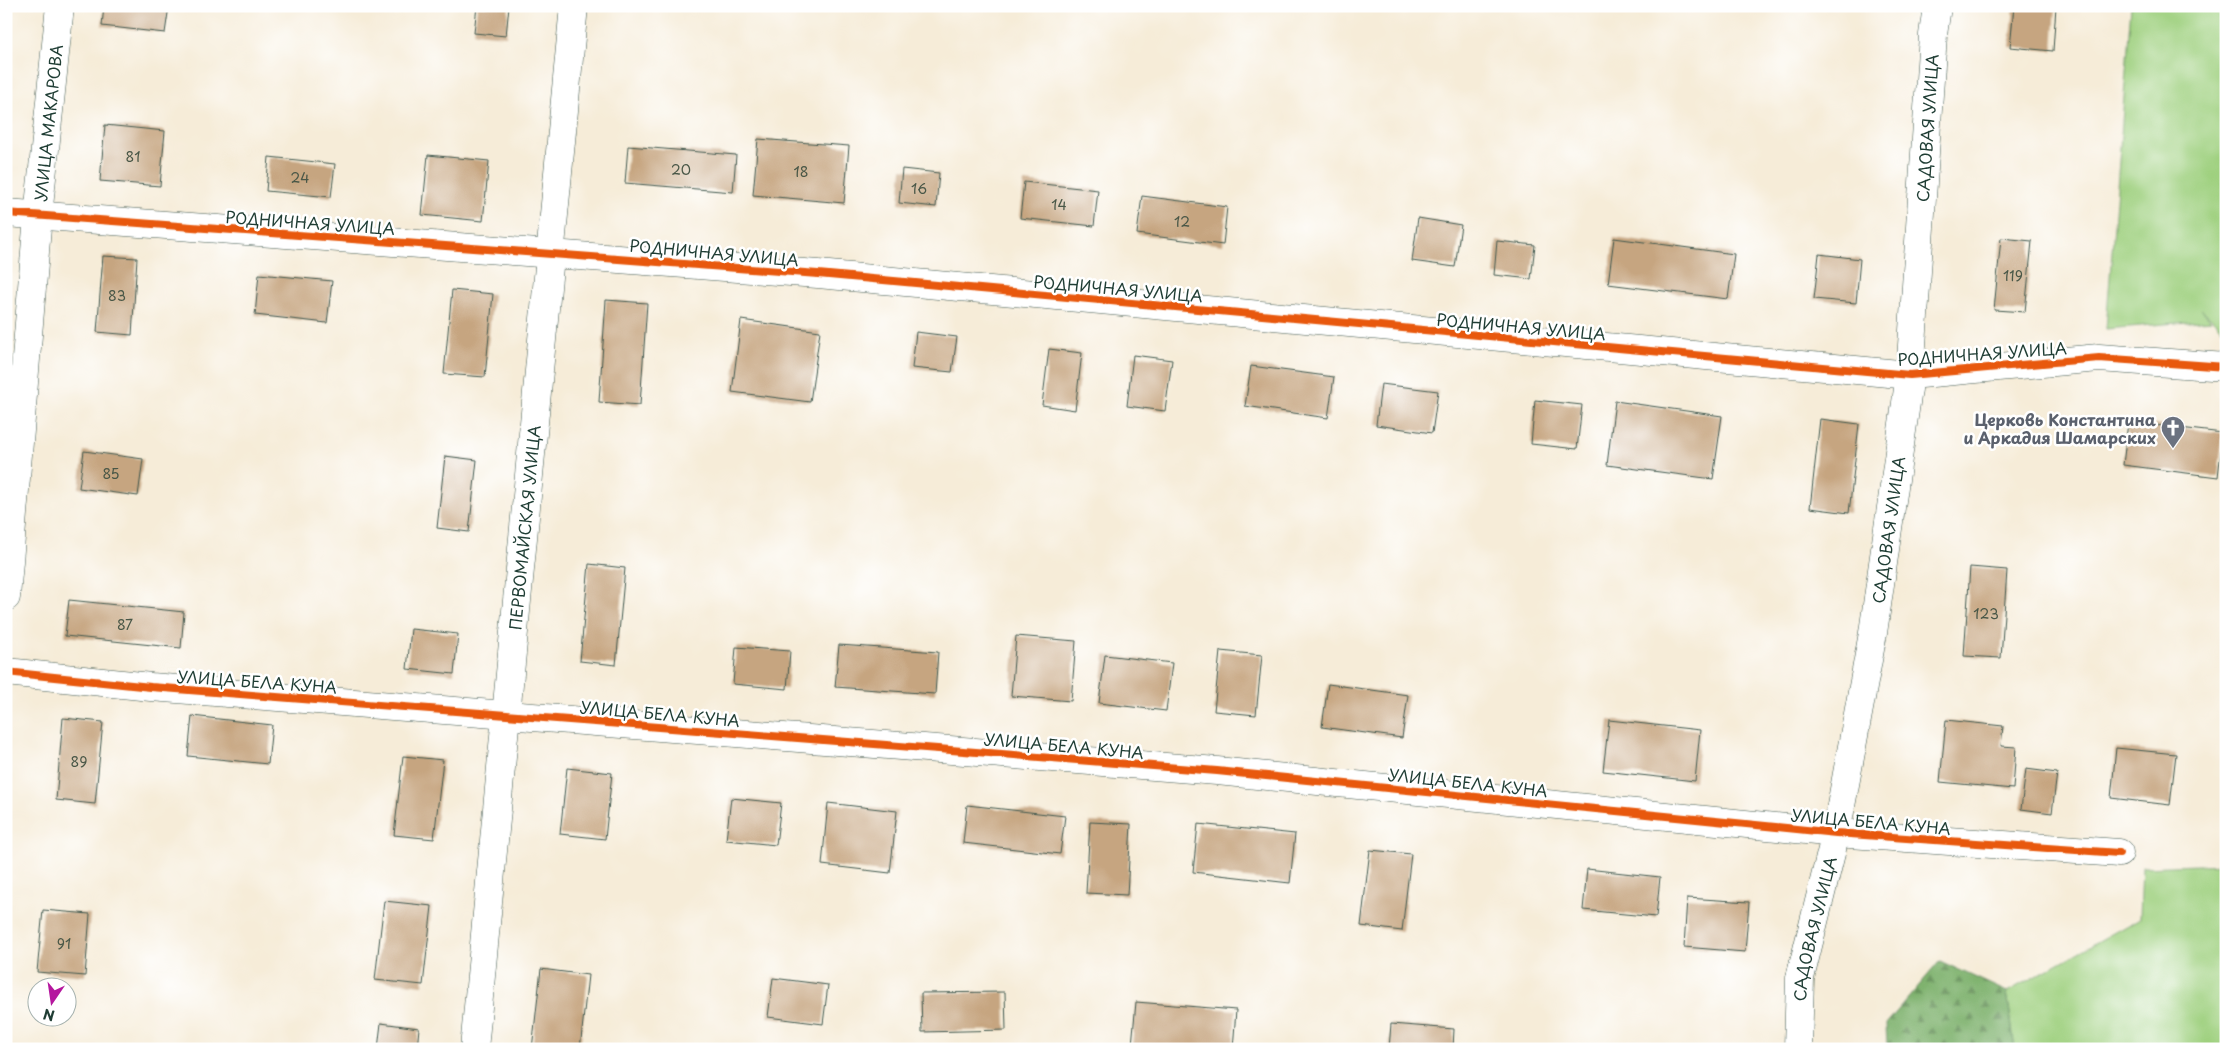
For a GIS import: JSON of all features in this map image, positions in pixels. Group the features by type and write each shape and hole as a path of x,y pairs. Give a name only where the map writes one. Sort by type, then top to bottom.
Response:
{"street":[{"name":"УЛИЦА МАКАРОВА","path":"6,597 38,216 60,6"},
{"name":"ПЕРВОМАЙСКАЯ УЛИЦА","path":"474,1049 574,6"},
{"name":"САДОВАЯ УЛИЦА","path":"1798,1049 1800,978 1836,833 1874,634 1910,375 1933,35 1937,6"},
{"name":"РОДНИЧНАЯ УЛИЦА","path":"6,213 828,275 1910,375 2099,358 2226,367"},
{"name":"УЛИЦА БЕЛА КУНА","path":"6,672 151,687 1217,771 1836,833 2119,854"}],"green space":[{"path":"2131,6 2226,6 2226,332 2201,309 2211,320 2106,329"},
{"path":"2226,864 2226,1049 2015,1049 2007,992 2140,918 2142,867"},
{"path":"1940,961 2007,992 2015,1049 1887,1049 1886,1024"}],"building":[{"path":"104,6 169,6 165,33 102,26"},
{"path":"477,6 509,6 506,36 474,33"},
{"path":"2014,6 2056,6 2053,51 2010,47"},
{"path":"105,125 165,131 160,186 100,181"},
{"path":"758,139 849,146 844,203 753,195"},
{"path":"628,146 736,155 733,192 625,183"},
{"path":"428,155 489,161 483,221 422,215"},
{"path":"269,157 335,164 331,197 266,191"},
{"path":"902,169 939,173 936,207 899,203"},
{"path":"1024,182 1098,190 1094,226 1020,218"},
{"path":"1142,196 1227,207 1223,245 1137,234"},
{"path":"1418,218 1461,225 1455,267 1412,261"},
{"path":"1614,238 1734,254 1728,299 1608,284"},
{"path":"2001,238 2032,241 2025,312 1994,310"},
{"path":"1497,241 1535,245 1531,279 1494,275"},
{"path":"1819,254 1860,259 1856,303 1814,299"},
{"path":"103,256 137,258 132,335 97,332"},
{"path":"259,274 332,281 327,323 255,315"},
{"path":"452,290 493,294 485,377 444,374"},
{"path":"606,300 647,303 640,405 599,402"},
{"path":"741,320 820,331 810,402 732,392"},
{"path":"916,332 957,337 952,372 912,368"},
{"path":"1049,349 1082,353 1075,410 1042,405"},
{"path":"1133,355 1172,360 1165,411 1127,406"},
{"path":"1251,366 1334,377 1328,418 1245,406"},
{"path":"1381,384 1438,391 1432,433 1376,425"},
{"path":"1535,400 1582,405 1577,449 1531,444"},
{"path":"1615,401 1722,416 1713,479 1607,465"},
{"path":"1820,419 1859,424 1849,513 1810,508"},
{"name":"Церковь Константина и Аркадия Шамарских","path":"2128,422 2223,433 2218,477 2123,465"},
{"path":"84,451 143,459 138,496 79,488"},
{"path":"445,456 477,460 469,532 437,528"},
{"path":"589,564 625,568 616,665 580,661"},
{"path":"1970,567 2007,570 2001,658 1964,656"},
{"path":"69,600 184,612 181,648 65,636"},
{"path":"411,629 458,634 454,674 407,669"},
{"path":"1016,636 1076,641 1071,701 1011,696"},
{"path":"839,645 938,652 935,694 835,687"},
{"path":"736,647 790,651 787,689 733,684"},
{"path":"1220,651 1262,655 1256,715 1214,711"},
{"path":"1105,655 1172,663 1166,711 1099,703"},
{"path":"1328,684 1408,695 1402,738 1322,727"},
{"path":"192,716 272,725 268,764 188,756"},
{"path":"63,718 103,722 95,804 56,800"},
{"path":"1609,720 1700,730 1695,781 1603,771"},
{"path":"1946,720 2003,726 2001,746 2016,747 2013,789 1940,782"},
{"path":"2116,748 2176,754 2170,805 2111,798"},
{"path":"403,756 443,760 434,839 394,835"},
{"path":"567,768 612,773 605,839 560,834"},
{"path":"2026,769 2057,773 2052,813 2021,809"},
{"path":"731,798 781,803 776,845 726,840"},
{"path":"828,803 897,811 890,873 822,865"},
{"path":"967,805 1065,816 1060,854 963,843"},
{"path":"1090,822 1131,824 1127,895 1086,893"},
{"path":"1198,824 1295,834 1290,883 1193,872"},
{"path":"1370,850 1411,854 1402,931 1361,926"},
{"path":"1587,869 1660,877 1656,917 1583,910"},
{"path":"1687,898 1749,902 1745,952 1684,947"},
{"path":"384,901 432,906 423,985 375,980"},
{"path":"43,910 90,914 85,976 37,972"},
{"path":"541,969 588,975 580,1049 532,1049"},
{"path":"773,978 828,985 823,1024 768,1017"},
{"path":"1005,992 1006,1030 922,1032 921,993"},
{"path":"1136,1002 1236,1010 1233,1049 1178,1049 1132,1045"},
{"path":"381,1023 419,1028 417,1049 378,1049"},
{"path":"1391,1024 1454,1029 1453,1049 1389,1049"}],"cycle path":[{"path":"6,213 818,274 1910,375 2099,358 2226,367"},
{"path":"6,672 151,687 1217,771 1836,833 2119,853"}],"place":[{"name":"Церковь Константина и Аркадия Шамарских","path":"2173,449"}]}
